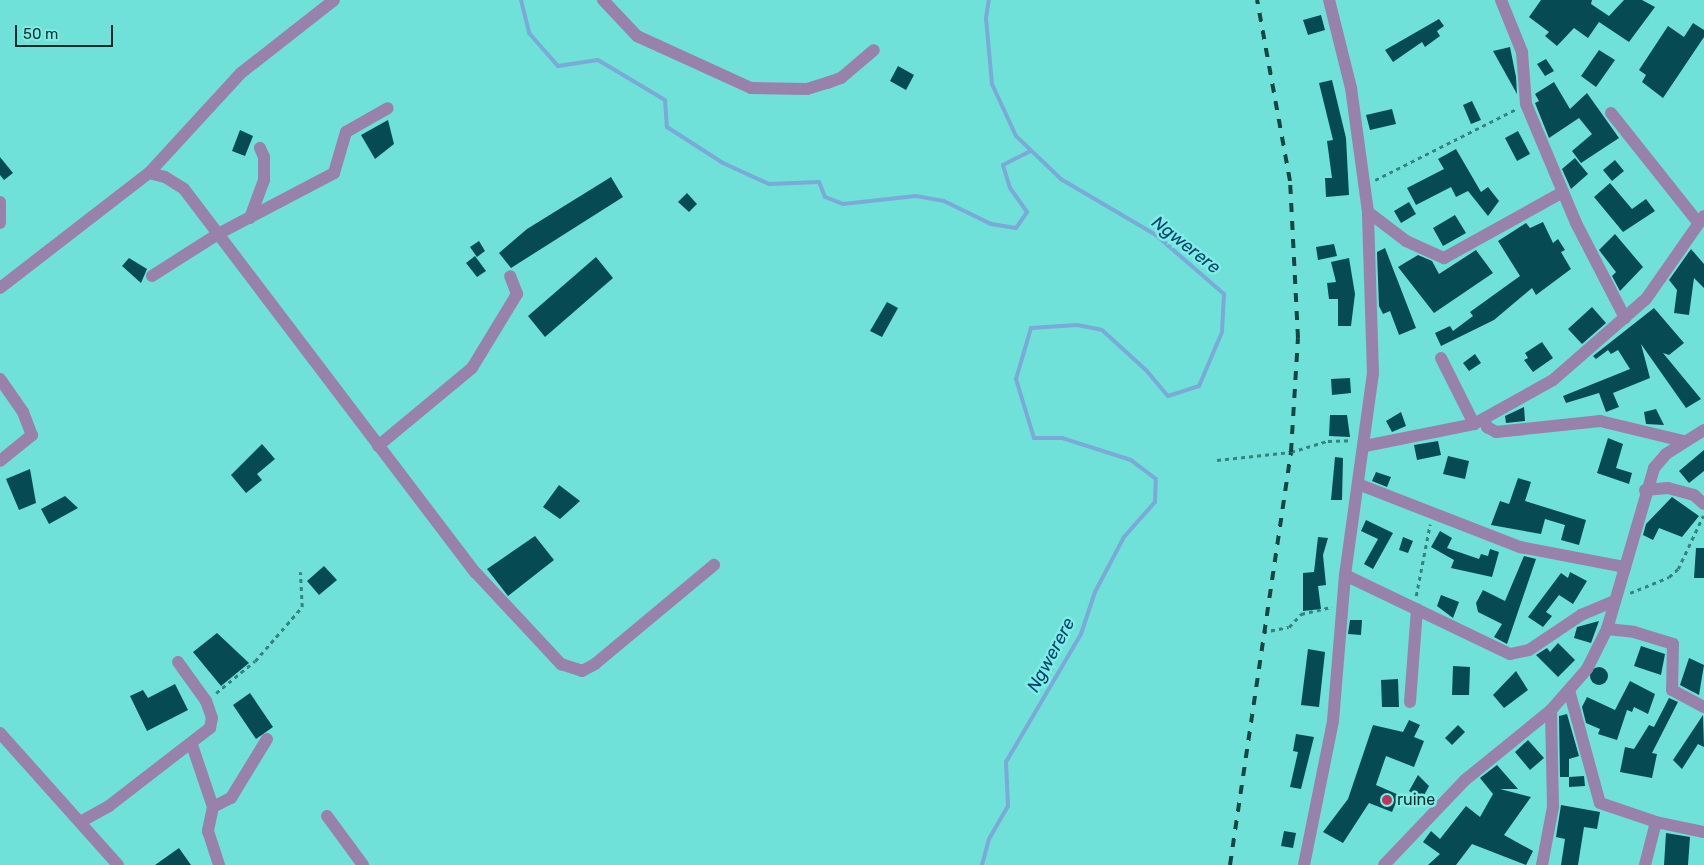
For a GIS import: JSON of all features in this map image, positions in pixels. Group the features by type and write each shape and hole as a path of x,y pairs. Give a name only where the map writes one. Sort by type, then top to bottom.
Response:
{"street":[{"path":"0,288 149,173 240,73 334,0"},
{"path":"603,0 637,36 751,88 807,89 841,78 874,50"},
{"path":"1304,865 1333,721 1345,575 1366,443 1373,374 1368,212 1351,88 1329,0"},
{"path":"1502,0 1522,52 1526,104 1563,192 1625,318"},
{"path":"152,276 218,234 334,173 346,132 388,108"},
{"path":"1366,443 1479,422 1553,380 1646,298 1700,218 1611,113"},
{"path":"250,218 264,180 264,157 260,148"},
{"path":"149,173 165,176 184,190 476,573 561,664 582,671 595,664 714,565"},
{"path":"1368,212 1406,242 1444,258 1563,192"},
{"path":"0,202 0,223"},
{"path":"378,446 472,368 517,294 510,276"},
{"path":"1440,358 1479,422 1496,432 1600,421 1683,441"},
{"path":"0,379 24,412 32,435 0,461"},
{"path":"1384,865 1465,780 1551,710 1569,690 1598,651 1607,629 1645,490 1654,468 1683,441 1704,430"},
{"path":"1358,484 1432,515 1520,547 1625,567"},
{"path":"1645,490 1668,488 1694,494 1704,504"},
{"path":"1345,575 1518,655 1581,615 1614,601"},
{"path":"1410,702 1417,609"},
{"path":"1607,629 1634,632 1673,644 1672,690 1704,707"},
{"path":"82,821 192,745 212,724 206,701 178,662"},
{"path":"1569,690 1591,756 1595,798 1606,807 1656,822 1704,832"},
{"path":"1542,865 1553,808 1551,710"},
{"path":"0,733 82,821 118,865"},
{"path":"213,807 231,798 267,739"},
{"path":"192,745 213,807 208,831 219,865"},
{"path":"327,816 363,865"},
{"path":"1645,865 1656,822"}],"path":[{"path":"1364,186 1526,104"},
{"path":"1217,460 1291,452 1328,440 1366,443"},
{"path":"1417,609 1419,566 1432,515"},
{"path":"1614,601 1669,577 1684,560 1686,546 1704,515"},
{"path":"206,701 255,661 302,607 305,596 300,572"},
{"path":"1263,632 1288,627 1301,614 1343,605"}],"building":[{"path":"1541,0 1592,0 1591,4 1609,16 1624,0 1642,0 1655,7 1629,42 1599,22 1588,38 1574,28 1557,46 1545,36 1549,32 1529,17"},
{"path":"1321,15 1325,30 1308,35 1303,20"},
{"path":"1439,19 1444,26 1437,31 1440,36 1425,47 1422,42 1393,62 1385,50"},
{"path":"1693,23 1704,30 1704,37 1663,98 1642,82 1646,75 1639,70 1668,26 1684,37"},
{"path":"1510,47 1516,77 1517,94 1493,51"},
{"path":"1599,50 1615,60 1596,87 1581,76"},
{"path":"1546,59 1554,71 1545,76 1537,64"},
{"path":"898,66 914,75 906,90 890,81"},
{"path":"1332,80 1346,138 1349,195 1326,197 1325,178 1332,178 1327,141 1333,140 1319,83"},
{"path":"1554,82 1570,109 1587,93 1619,138 1581,163 1572,151 1592,134 1579,118 1549,138 1535,103 1539,101 1535,94"},
{"path":"1472,101 1481,120 1471,124 1463,105"},
{"path":"1392,109 1396,124 1370,130 1366,115"},
{"path":"388,120 394,144 375,159 361,135"},
{"path":"240,130 253,136 245,156 232,151"},
{"path":"1518,131 1530,154 1517,161 1505,138"},
{"path":"1456,149 1481,192 1488,187 1499,201 1488,216 1468,191 1456,197 1451,187 1416,205 1407,188 1444,169 1438,159"},
{"path":"0,157 13,173 4,180 0,175"},
{"path":"1575,158 1588,174 1571,189 1562,169"},
{"path":"1615,160 1624,171 1612,181 1603,170"},
{"path":"611,177 623,197 511,268 499,253 527,229"},
{"path":"1610,183 1632,209 1646,199 1655,211 1623,232 1594,197"},
{"path":"687,193 697,204 689,212 678,202"},
{"path":"1409,202 1416,214 1401,223 1394,211"},
{"path":"1455,215 1466,233 1443,246 1433,228"},
{"path":"1543,222 1553,243 1558,239 1565,250 1561,252 1571,269 1536,295 1532,288 1494,320 1441,346 1435,333 1450,326 1453,331 1473,316 1470,312 1520,276 1498,241 1526,223 1530,228"},
{"path":"1615,234 1643,267 1620,291 1612,276 1616,272 1599,250"},
{"path":"479,241 485,251 477,257 470,247"},
{"path":"1334,244 1337,256 1318,260 1316,247"},
{"path":"1385,248 1416,328 1399,335 1390,311 1383,314 1379,306 1377,252"},
{"path":"1691,249 1704,264 1704,288 1694,278 1689,315 1674,313 1677,290 1669,280"},
{"path":"1476,250 1493,273 1434,313 1398,267 1418,255 1432,261 1439,274"},
{"path":"475,256 486,271 477,277 466,263"},
{"path":"596,257 613,278 545,337 528,316"},
{"path":"129,258 147,269 141,283 122,266"},
{"path":"1349,258 1355,294 1351,326 1338,326 1338,299 1329,299 1327,283 1336,282 1331,262"},
{"path":"887,302 898,308 882,337 870,331"},
{"path":"1592,307 1606,323 1582,344 1568,329"},
{"path":"1654,308 1684,343 1669,355 1663,353 1701,399 1686,408 1641,344 1650,378 1613,393 1619,407 1606,412 1599,393 1566,403 1563,396 1630,369 1618,350 1611,354 1608,350 1596,359 1593,356"},
{"path":"1542,342 1553,358 1533,372 1524,360 1528,358 1525,353"},
{"path":"1475,354 1481,363 1469,371 1463,363"},
{"path":"1350,378 1351,393 1332,395 1331,379"},
{"path":"1524,407 1525,421 1506,423 1505,416"},
{"path":"1656,409 1664,425 1646,424 1644,412"},
{"path":"1401,412 1406,426 1392,432 1386,421"},
{"path":"1330,415 1347,415 1350,437 1329,436"},
{"path":"1608,438 1623,444 1616,468 1632,473 1629,484 1597,473"},
{"path":"1438,441 1441,455 1417,460 1414,445"},
{"path":"262,444 275,459 257,474 262,480 246,493 231,475"},
{"path":"1704,450 1704,471 1689,483 1679,471"},
{"path":"1448,456 1469,461 1465,479 1443,474"},
{"path":"1335,457 1343,458 1342,500 1331,500"},
{"path":"30,469 36,503 19,510 6,479"},
{"path":"1376,472 1391,477 1387,487 1372,481"},
{"path":"1518,478 1531,482 1525,501 1586,520 1579,545 1561,540 1565,525 1545,519 1541,534 1491,525 1500,501 1509,504"},
{"path":"559,485 580,501 560,519 543,507"},
{"path":"65,496 78,508 49,524 41,509"},
{"path":"1672,497 1699,516 1682,537 1659,528 1653,540 1643,535 1646,524"},
{"path":"1366,520 1393,533 1373,569 1364,564 1378,539 1361,531"},
{"path":"1440,531 1452,538 1447,548 1479,559 1481,554 1488,556 1490,549 1499,552 1492,577 1451,568 1454,560 1431,547"},
{"path":"535,536 554,560 508,596 487,569"},
{"path":"1318,537 1328,538 1323,555 1326,585 1318,586 1321,609 1303,611 1303,573 1314,572"},
{"path":"1403,537 1413,541 1408,553 1399,550"},
{"path":"1696,548 1704,548 1704,578 1694,578"},
{"path":"1524,556 1536,559 1507,644 1494,637 1502,624 1478,612 1476,603 1483,590 1505,601"},
{"path":"324,566 337,580 319,595 307,581"},
{"path":"1570,572 1587,581 1573,604 1559,595 1546,612 1552,616 1543,627 1528,617 1561,573 1568,578"},
{"path":"1441,595 1459,602 1453,618 1437,606"},
{"path":"1350,620 1362,620 1361,635 1348,634"},
{"path":"1599,621 1591,643 1574,638 1577,627"},
{"path":"217,633 249,663 221,686 193,652"},
{"path":"1558,643 1575,660 1558,677 1536,655 1547,648 1550,652"},
{"path":"1641,646 1665,654 1661,675 1634,666"},
{"path":"1308,649 1325,652 1319,707 1301,705"},
{"path":"1689,658 1704,665 1699,695 1680,685"},
{"path":"1453,666 1470,667 1469,695 1452,695"},
{"path":"1599,667 1605,670 1608,676 1605,682 1599,685 1593,682 1590,676 1593,670"},
{"path":"1516,671 1528,690 1504,708 1493,695"},
{"path":"1398,679 1399,707 1382,707 1381,680"},
{"path":"1630,681 1655,694 1648,714 1634,707 1632,712 1627,710 1617,740 1598,734 1600,729 1586,723 1582,707 1587,697 1615,710"},
{"path":"175,684 188,710 147,731 130,696 143,690 148,698"},
{"path":"250,693 273,727 256,739 233,705"},
{"path":"1669,698 1678,702 1652,753 1657,754 1652,778 1620,772 1625,747 1634,749 1649,725 1654,727"},
{"path":"1567,714 1579,756 1569,759 1569,777 1560,777 1559,716"},
{"path":"1703,715 1704,747 1698,744 1682,769 1673,760"},
{"path":"1409,720 1420,725 1414,737 1424,741 1414,767 1386,756 1376,785 1399,795 1392,812 1369,803 1343,843 1323,832 1348,799 1373,725 1403,732"},
{"path":"1458,725 1465,732 1452,745 1445,738"},
{"path":"1296,734 1314,737 1301,789 1290,787 1298,752 1293,751"},
{"path":"1528,740 1544,758 1530,770 1515,752"},
{"path":"1497,765 1518,789 1500,789 1531,797 1504,835 1533,851 1526,865 1472,844 1456,865 1428,865 1440,854 1423,842 1431,831 1440,839 1466,806 1480,817 1493,794 1480,778"},
{"path":"1418,775 1429,786 1422,799 1409,791"},
{"path":"1584,776 1585,786 1569,787 1569,777"},
{"path":"1561,805 1600,812 1597,829 1584,827 1578,865 1561,865 1565,839 1556,837"},
{"path":"1284,831 1296,833 1293,848 1281,846"},
{"path":"1666,833 1690,837 1688,865 1664,865"},
{"path":"179,848 191,865 155,865"}],"waterway":[{"path":"521,0 529,33 558,66 598,60 665,100 667,127 723,163 769,184 819,182 825,197 843,204 916,196 944,201 991,224 1016,228 1027,212 1010,188 1003,165 1030,151"},
{"name":"Ngwerere","path":"982,865 989,839 1008,806 1006,762 1081,634 1095,592 1124,537 1155,502 1156,479 1131,460 1062,438 1034,438 1016,379 1031,328 1077,325 1102,330 1146,370 1168,396 1199,386 1222,332 1224,294 1156,235 1061,179 1016,136 992,84 986,18 989,0"}],"railway":[{"path":"1230,865 1291,452 1298,338 1290,181 1257,0"}],"place":[{"name":"ruine","path":"1387,800"}]}
